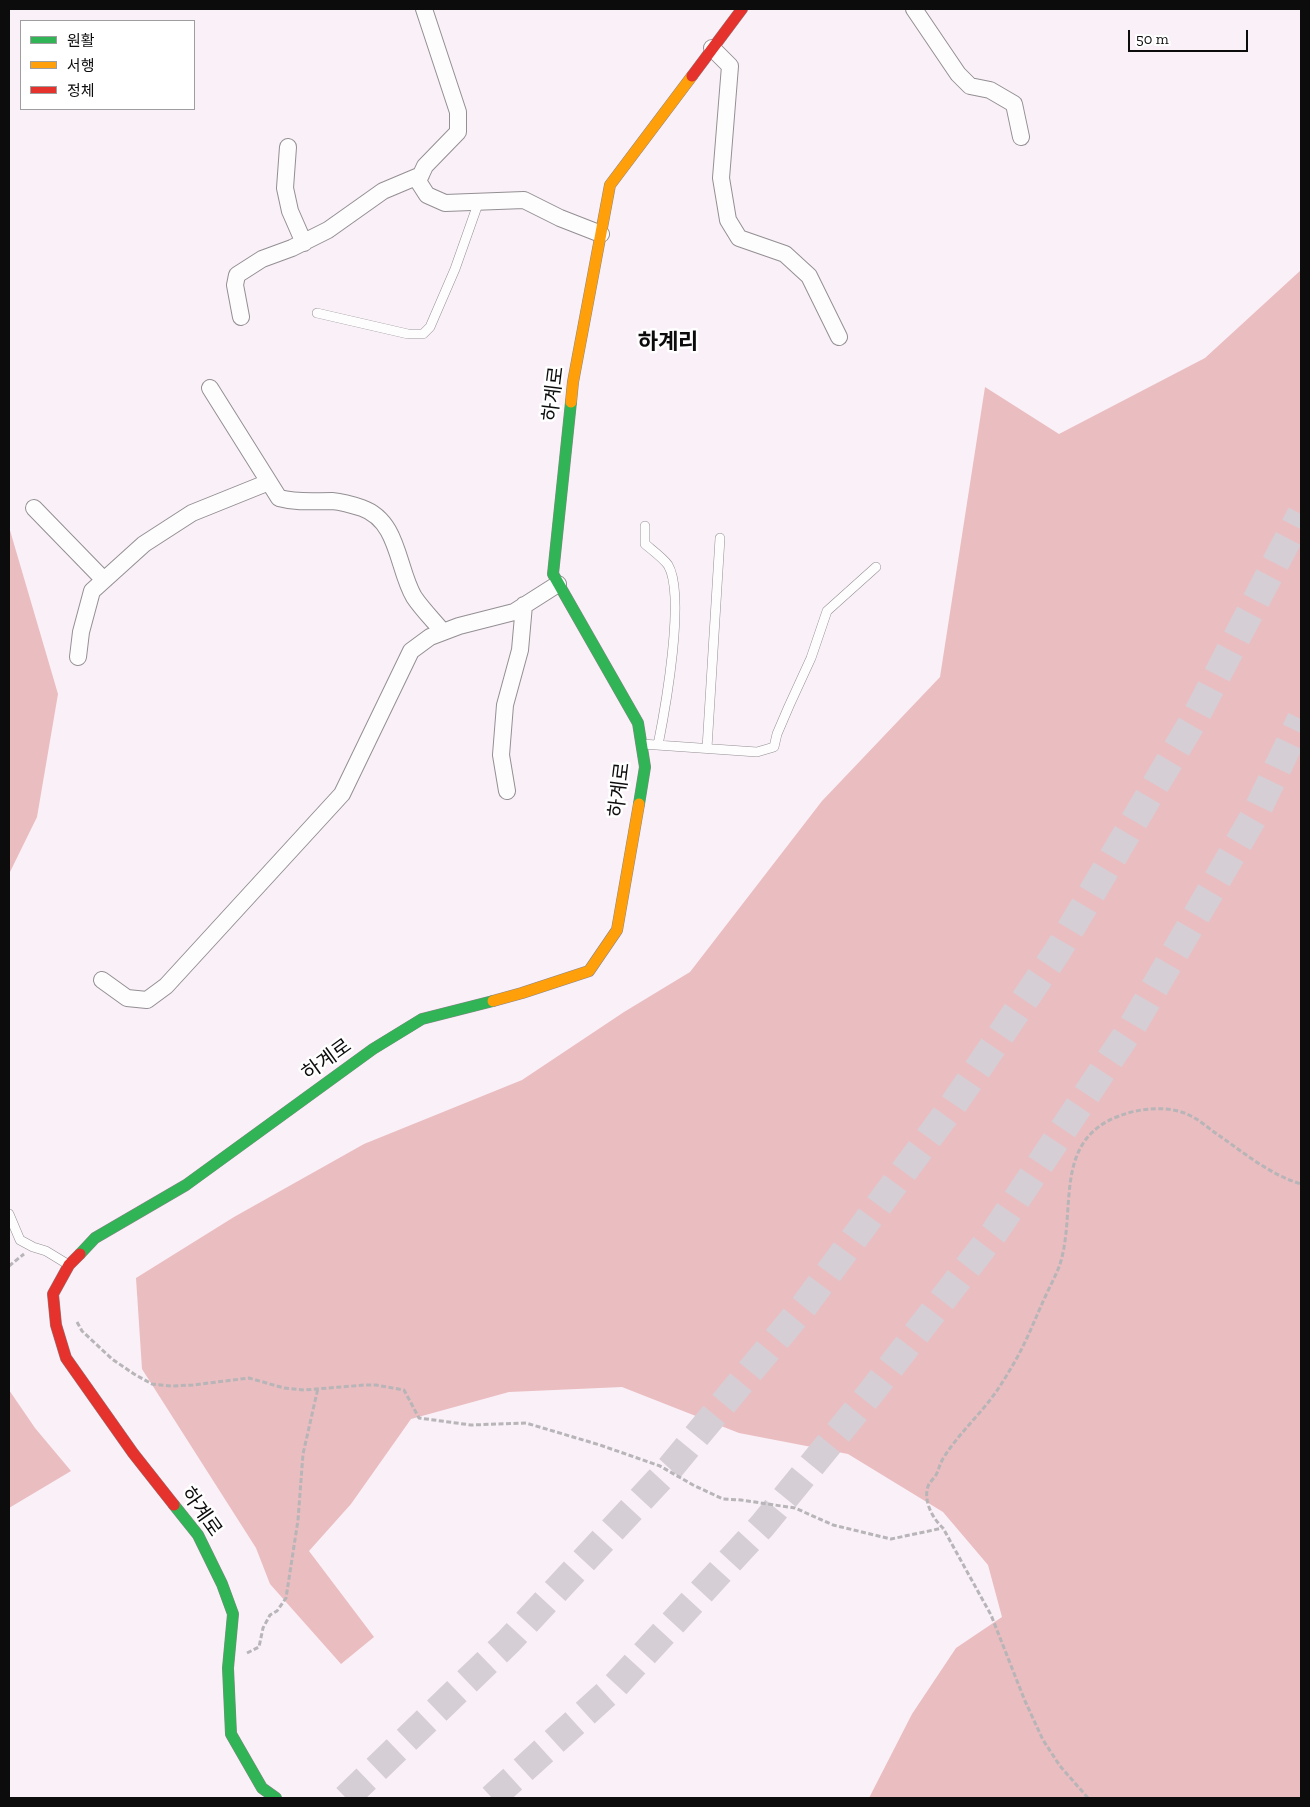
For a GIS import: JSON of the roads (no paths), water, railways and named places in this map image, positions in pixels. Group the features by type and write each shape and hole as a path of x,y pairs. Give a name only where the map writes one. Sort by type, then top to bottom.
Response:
{"street":[{"path":"424,9 458,112 458,132 425,166 418,181 427,195 445,203 524,200 560,218 601,234"},
{"name":"하계로","path":"276,1798 262,1788 231,1734 228,1668 233,1614 222,1584 198,1535 134,1454 66,1358 56,1325 53,1294 70,1265 95,1238 186,1185 373,1049 422,1019 522,993 589,971 618,930 645,767 638,723 553,574 573,382 610,185 742,9"},
{"path":"914,9 958,74 970,86 990,90 1014,104 1021,137"},
{"path":"712,48 730,66 721,178 728,220 739,238 785,254 809,276 839,338"},
{"path":"288,147 285,188 290,211 304,243"},
{"path":"241,317 235,285 237,275 262,259 304,243 328,230 383,191 421,175"},
{"path":"210,388 279,498 290,501 335,501 364,508 380,519 390,530 404,574 415,597 443,632"},
{"path":"78,657 81,632 92,590 144,544 192,513 268,482"},
{"path":"34,508 104,580"},
{"path":"102,980 127,998 147,1000 166,986 342,794 411,651 430,637 443,632 514,612 558,584"},
{"path":"506,790 501,755 505,705 520,650 524,605"}],"lane":[{"path":"316,313 408,334 423,334 430,327 452,277 479,201"},
{"path":"646,526 645,544 668,565 674,584 674,630 666,706 658,745"},
{"path":"707,748 720,538"},
{"path":"641,744 758,752 774,747 789,706 811,658 827,611 876,567"},
{"path":"9,1214 20,1240 46,1251 70,1265"}],"tunnel":[{"path":"346,1798 509,1641 670,1468 804,1306 953,1105 1057,952 1196,716 1301,514"},
{"path":"492,1798 614,1687 762,1526 869,1395 994,1233 1133,1025 1257,811 1301,719"}],"district":[{"name":"하계리","path":"668,343"}]}
